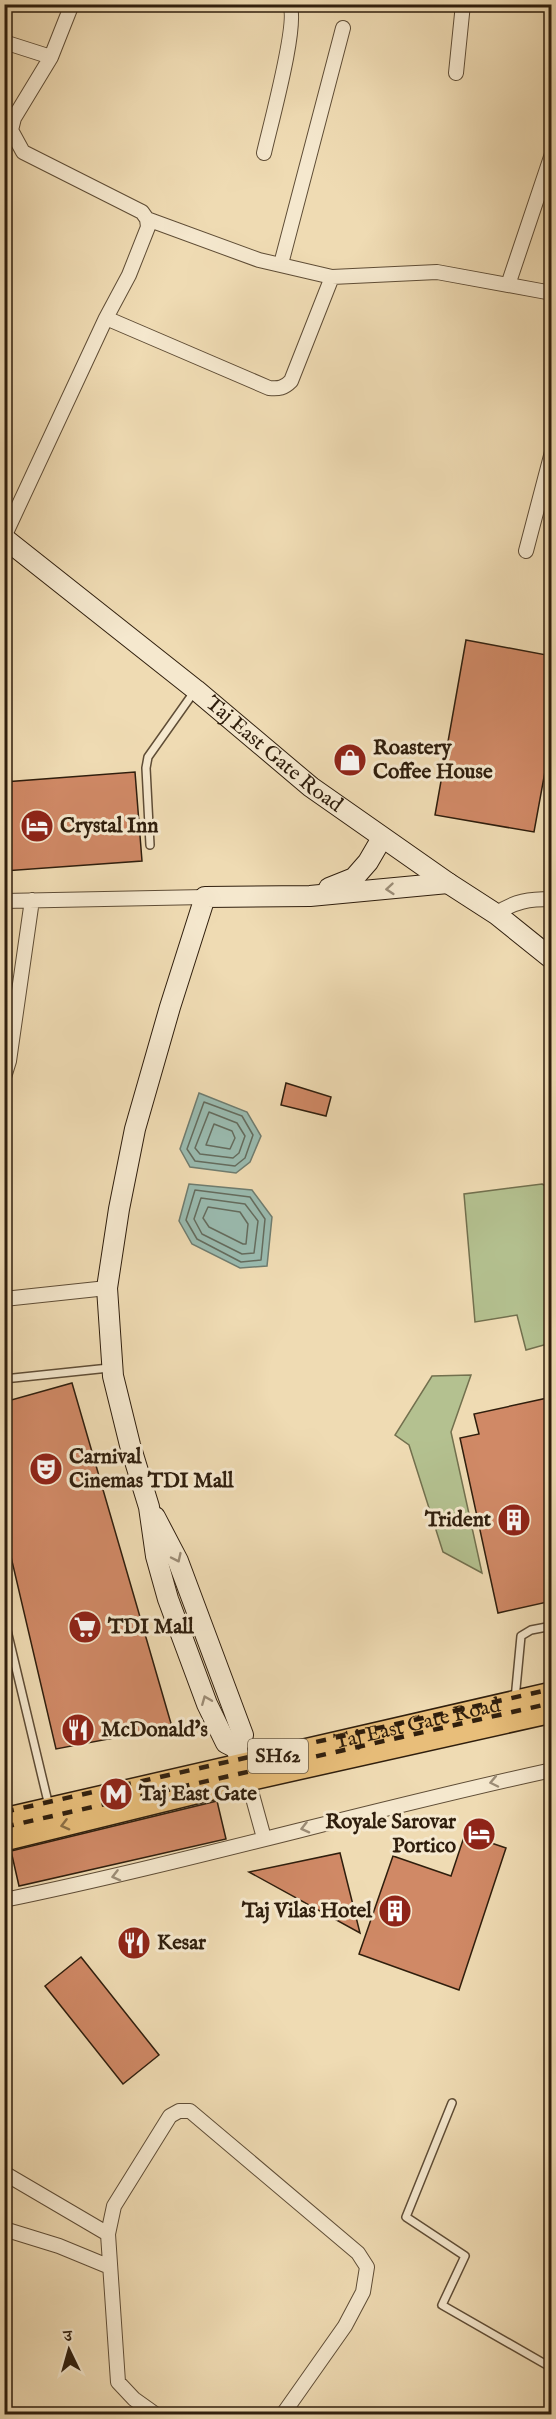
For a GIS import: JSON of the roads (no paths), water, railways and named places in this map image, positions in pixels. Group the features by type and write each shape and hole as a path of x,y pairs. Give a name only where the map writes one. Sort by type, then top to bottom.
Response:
{"main road":[{"name":"Taj East Gate Road","path":"4,537 196,690 311,787 448,884 496,914 552,959"},
{"path":"310,896 354,878 368,862 382,838"},
{"path":"242,1764 226,1743 212,1713 177,1624 156,1556 149,1507 130,1445 112,1368 106,1288 135,1129 205,897 310,896 448,884"},
{"name":"Taj East Gate Road","path":"4,1819 552,1693"},
{"name":"SH62","path":"4,1840 242,1764 552,1712"}],"street":[{"path":"72,4 51,57 15,118 11,130 23,152 131,206 145,215 147,219 259,260 332,278 437,272 552,293"},
{"path":"264,153 293,20 292,8 289,4"},
{"path":"456,73 463,4"},
{"path":"281,264 343,28"},
{"path":"4,42 51,57"},
{"path":"508,285 552,154"},
{"path":"4,537 106,318 129,275 146,234 147,219"},
{"path":"106,318 270,388 278,389 285,387 291,381 332,278"},
{"path":"526,551 552,452"},
{"path":"4,901 205,897"},
{"path":"496,914 508,905 528,900 552,899"},
{"path":"4,1077 32,900"},
{"path":"4,1299 106,1288"},
{"path":"242,1764 264,1838"},
{"path":"4,1900 88,1883 431,1796 552,1770"},
{"path":"155,2415 134,2399 118,2382 109,2221 114,2206 170,2116 179,2111 190,2111 358,2253 367,2267 363,2292 345,2326 283,2415"},
{"path":"4,2173 108,2234"},
{"path":"4,2229 59,2246 110,2267"}],"lane":[{"path":"150,845 146,768 148,757 196,690"},
{"path":"4,1379 112,1368"},
{"path":"4,1618 49,1809"},
{"path":"515,1702 521,1636 531,1630 552,1626"},
{"path":"452,2103 406,2217 465,2256 442,2305 552,2368"}],"water":[{"path":"199,1093 247,1112 261,1136 250,1162 236,1173 190,1167 180,1149"},
{"path":"189,1184 252,1190 272,1217 267,1266 240,1268 192,1244 179,1221"}],"railway":[{"path":"4,1812 552,1689"},
{"path":"4,1827 552,1703"}],"place":[{"name":"Roastery Coffee House","path":"350,760"},
{"name":"Crystal Inn","path":"37,826"},
{"name":"Carnival Cinemas TDI Mall","path":"46,1469"},
{"name":"Trident","path":"514,1520"},
{"name":"TDI Mall","path":"85,1627"},
{"name":"McDonald's","path":"78,1730"},
{"name":"Taj East Gate","path":"116,1794"},
{"name":"Royale Sarovar Portico","path":"479,1834"},
{"name":"Taj Vilas Hotel","path":"395,1911"},
{"name":"Kesar","path":"134,1943"}]}
